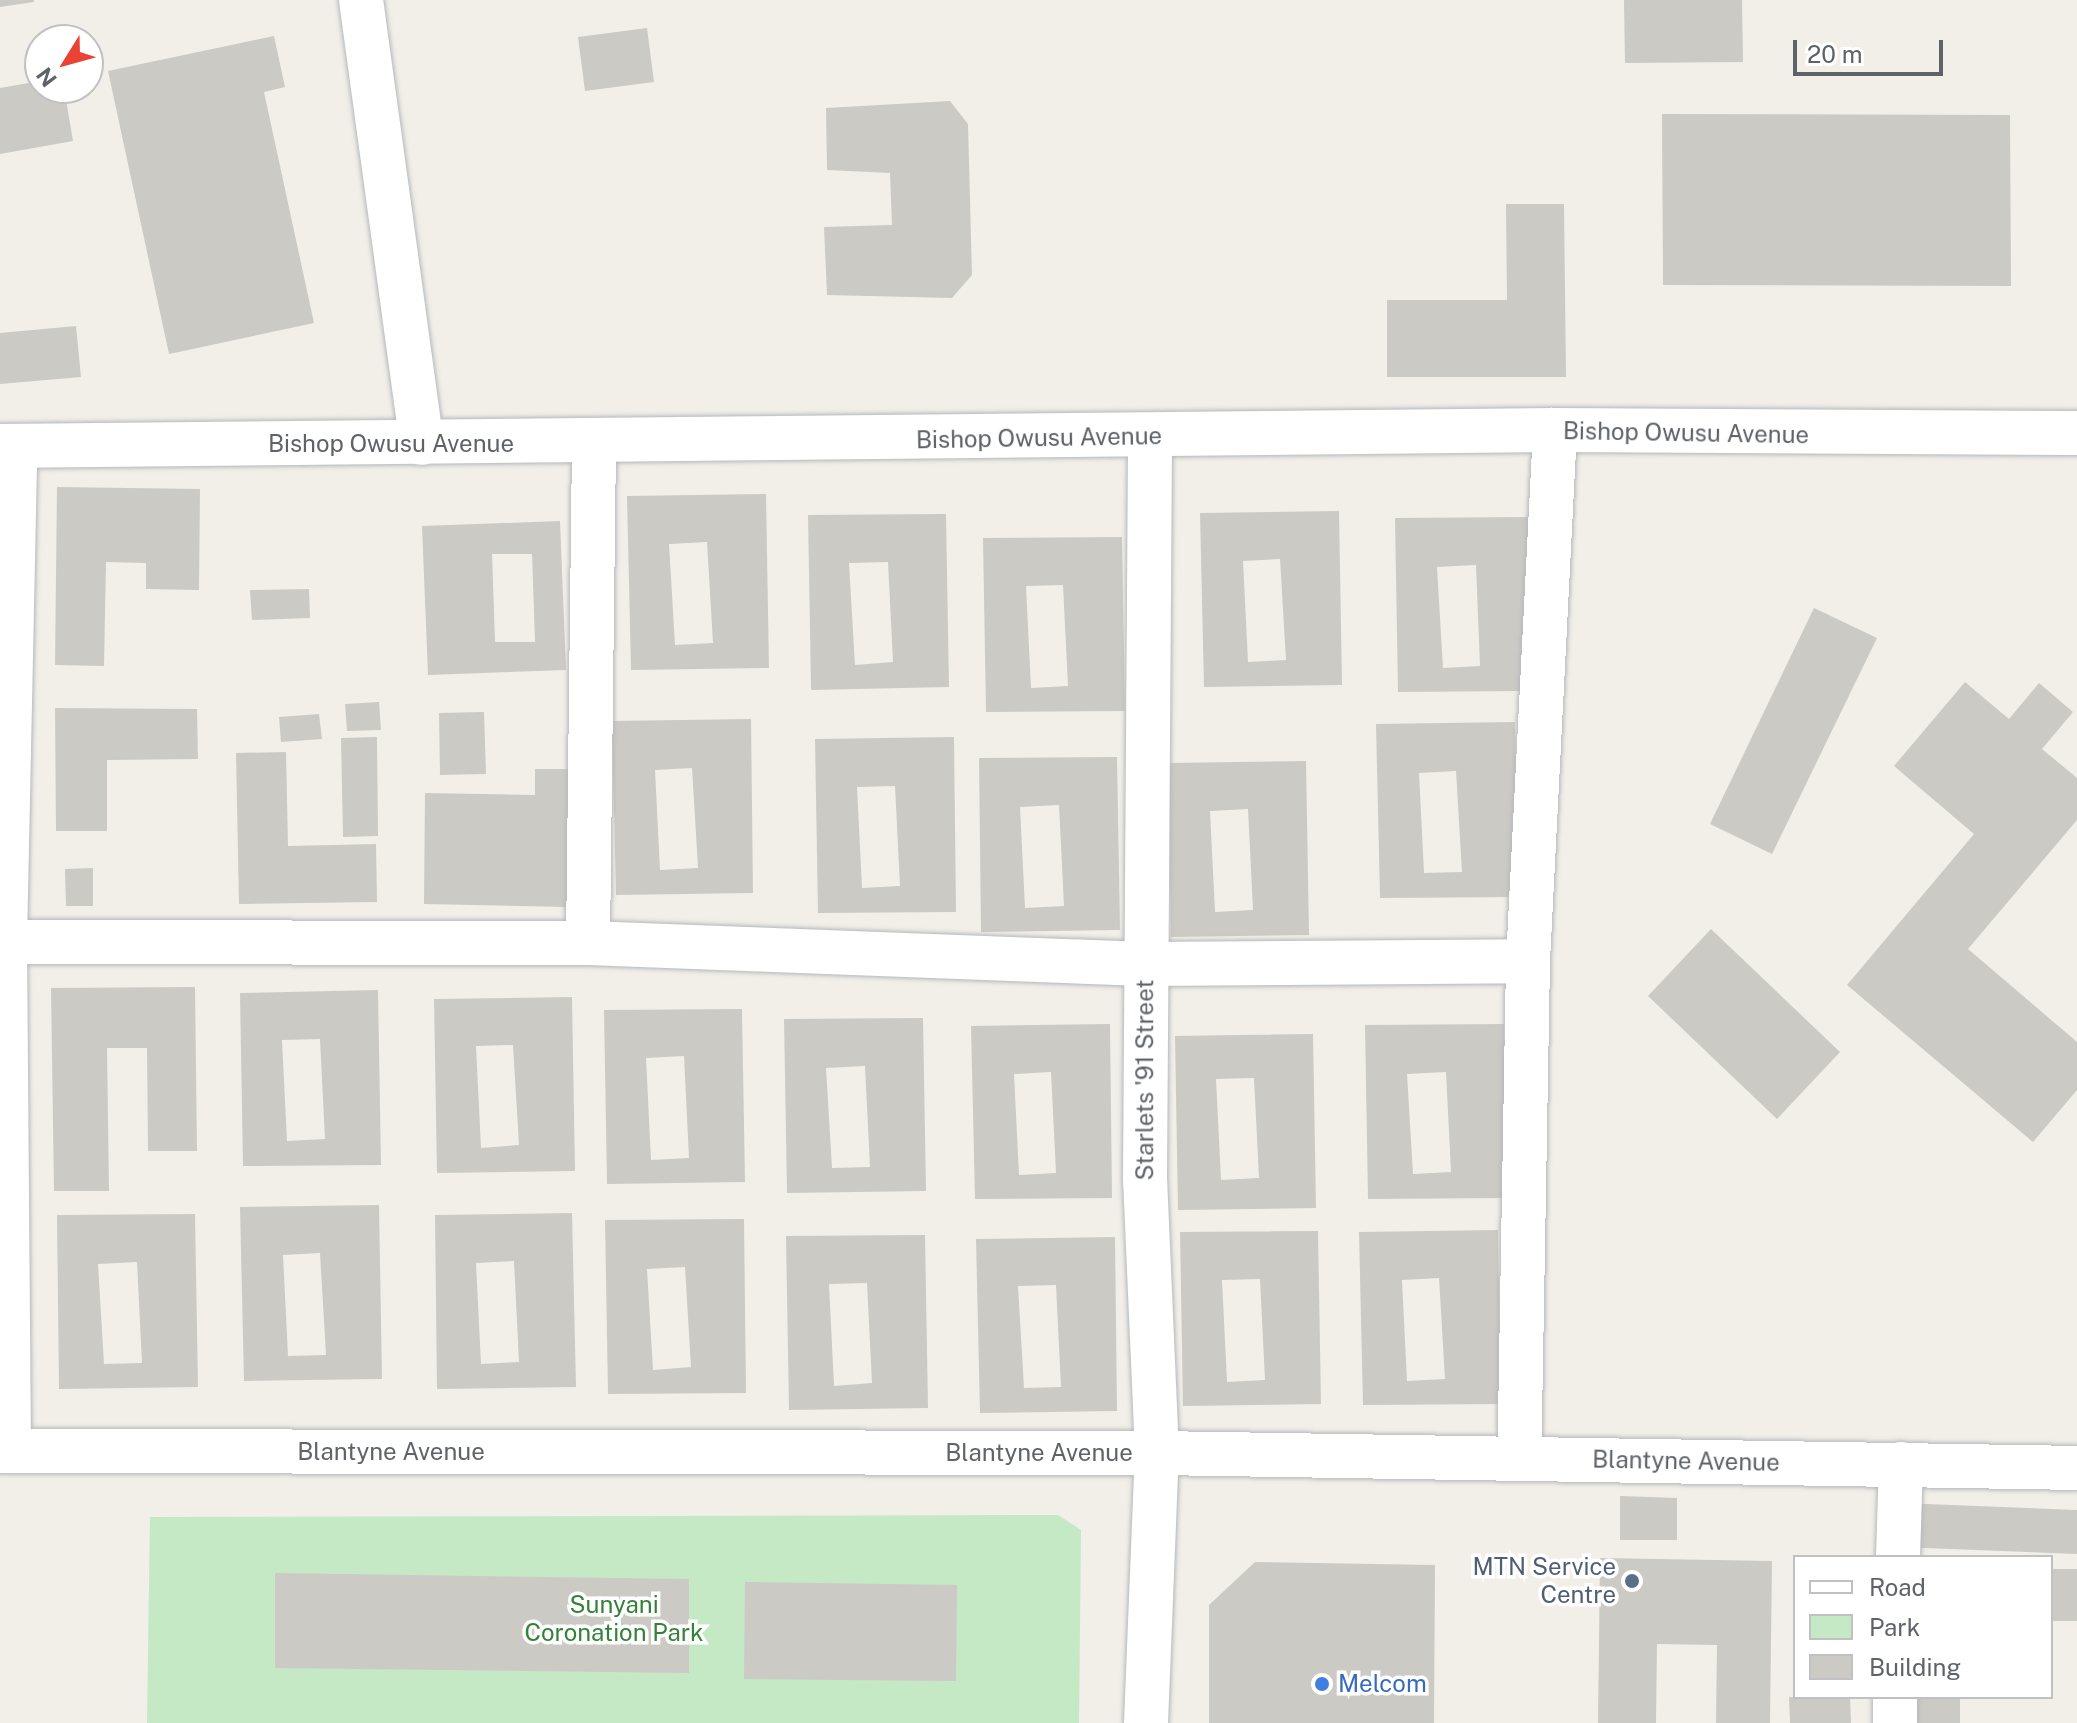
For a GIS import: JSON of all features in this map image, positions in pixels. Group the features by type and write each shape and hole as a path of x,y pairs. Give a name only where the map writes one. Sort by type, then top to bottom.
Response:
{"street":[{"path":"361,0 422,443"},
{"path":"1519,1459 1528,961 1555,430"},
{"name":"Bishop Owusu Avenue","path":"8,446 1150,437 1555,430 2077,433"},
{"name":"Starlets '91 Street","path":"1146,1723 1157,1453 1145,1180 1150,437"},
{"path":"588,943 594,442"},
{"path":"5,1451 2,942 8,446"},
{"path":"2,942 588,943 1145,964 1528,961"},
{"name":"Blantyne Avenue","path":"5,1451 1157,1453 2077,1468"},
{"path":"1898,1555 1901,1464"},
{"path":"1895,1699 1895,1723"}],"green space":[{"name":"Sunyani Coronation Park","path":"1058,1515 1081,1530 1079,1723 147,1723 150,1517"}],"building":[{"path":"0,0 34,0 34,2 0,7"},
{"path":"1624,0 1742,0 1743,62 1625,63"},
{"path":"647,28 654,82 585,91 578,37"},
{"path":"274,36 285,87 264,92 314,323 169,354 108,71"},
{"path":"24,84 24,104 67,104 73,141 0,154 0,88"},
{"path":"950,101 968,124 972,275 952,298 827,295 824,227 892,225 890,173 827,170 826,108"},
{"path":"1662,114 2010,115 2011,286 1663,285"},
{"path":"1506,204 1564,204 1566,377 1387,377 1387,300 1507,300"},
{"path":"76,326 81,377 0,384 0,333"},
{"path":"57,487 200,489 199,590 146,589 146,563 106,562 104,666 55,665"},
{"path":"766,494 769,668 631,670 627,496","holes":["707,542 713,643 675,645 669,544"]},
{"path":"1339,511 1342,685 1204,687 1200,513","holes":["1280,559 1286,660 1248,662 1243,561"]},
{"path":"946,514 949,687 811,690 808,515","holes":["888,562 893,662 855,665 849,563"]},
{"path":"1534,517 1537,691 1398,692 1395,518","holes":["1476,565 1480,666 1443,668 1437,567"]},
{"path":"560,521 566,670 428,675 422,526","holes":["492,554 532,554 535,642 495,642"]},
{"path":"1122,537 1125,711 986,712 983,538","holes":["1063,585 1068,686 1031,688 1026,586"]},
{"path":"309,589 310,618 252,620 250,590"},
{"path":"1814,608 1877,638 1772,854 1710,824"},
{"path":"1965,682 2009,719 2039,683 2073,712 2042,749 2077,778 2077,820 1968,949 2077,1042 2077,1090 2033,1142 1847,985 1974,834 1894,766"},
{"path":"379,702 381,730 347,731 345,704"},
{"path":"55,708 197,709 198,759 107,760 107,831 56,831"},
{"path":"484,712 486,774 440,775 439,713"},
{"path":"319,714 322,739 281,742 279,717"},
{"path":"751,719 753,893 616,895 612,721","holes":["692,768 698,868 660,870 655,770"]},
{"path":"1515,722 1518,897 1380,898 1376,724","holes":["1456,771 1462,872 1424,873 1419,773"]},
{"path":"377,737 378,836 343,837 341,738"},
{"path":"954,737 956,912 818,913 815,739","holes":["895,786 900,886 862,888 857,787"]},
{"path":"286,752 288,846 376,844 377,902 239,904 236,753"},
{"path":"1117,757 1120,930 981,932 979,758","holes":["1059,805 1064,906 1025,908 1020,807"]},
{"path":"1306,761 1309,935 1171,937 1168,763","holes":["1248,809 1253,910 1215,912 1210,811"]},
{"path":"535,769 568,769 567,907 424,904 425,793 535,795"},
{"path":"93,868 93,906 66,906 65,869"},
{"path":"1711,929 1840,1052 1777,1119 1648,996"},
{"path":"195,987 197,1151 148,1151 147,1048 107,1048 109,1191 54,1191 51,988"},
{"path":"378,990 381,1165 243,1166 240,993","holes":["320,1039 325,1139 287,1141 282,1040"]},
{"path":"572,997 575,1171 437,1173 434,999","holes":["513,1045 519,1145 481,1148 476,1046"]},
{"path":"742,1009 745,1182 607,1184 604,1010","holes":["684,1056 689,1158 651,1160 646,1058"]},
{"path":"923,1018 926,1191 787,1193 784,1019","holes":["865,1066 870,1167 832,1168 826,1068"]},
{"path":"1110,1024 1112,1198 975,1199 971,1026","holes":["1051,1072 1056,1173 1019,1175 1014,1074"]},
{"path":"1504,1024 1507,1198 1368,1199 1365,1025","holes":["1446,1072 1451,1172 1413,1174 1407,1074"]},
{"path":"1313,1034 1316,1208 1178,1210 1175,1036","holes":["1254,1078 1259,1178 1221,1180 1216,1079"]},
{"path":"379,1205 382,1379 244,1381 240,1207","holes":["320,1253 326,1355 288,1356 283,1255"]},
{"path":"572,1213 576,1387 437,1389 435,1215","holes":["514,1261 519,1362 481,1364 476,1263"]},
{"path":"195,1214 198,1387 59,1389 57,1215","holes":["137,1262 142,1363 104,1364 98,1264"]},
{"path":"744,1219 746,1393 608,1394 605,1220","holes":["685,1267 691,1367 653,1370 647,1269"]},
{"path":"1498,1230 1501,1404 1363,1405 1359,1232","holes":["1439,1278 1445,1379 1407,1381 1402,1280"]},
{"path":"1318,1231 1321,1404 1183,1406 1180,1232","holes":["1260,1279 1265,1380 1227,1382 1222,1280"]},
{"path":"925,1235 928,1408 789,1410 786,1236","holes":["867,1283 872,1383 834,1386 829,1284"]},
{"path":"1115,1237 1117,1411 980,1413 976,1239","holes":["1056,1285 1061,1387 1024,1388 1018,1286"]},
{"path":"1620,1496 1677,1498 1677,1540 1620,1540"},
{"path":"1901,1503 2077,1510 2077,1554 1899,1547"},
{"path":"1600,1558 1772,1561 1770,1723 1716,1723 1717,1645 1657,1644 1656,1723 1598,1723"},
{"path":"1255,1562 1435,1565 1434,1723 1209,1723 1209,1605"},
{"path":"2053,1569 2077,1569 2077,1621 2053,1621"},
{"path":"275,1573 689,1579 689,1673 275,1668"},
{"path":"745,1582 957,1585 956,1681 744,1679"},
{"path":"1789,1697 1850,1699 1851,1723 1790,1723"},
{"path":"1909,1699 1960,1699 1960,1723 1909,1723"}],"place":[{"name":"MTN Service Centre","path":"1632,1581"},
{"name":"Melcom","path":"1322,1684"}]}
